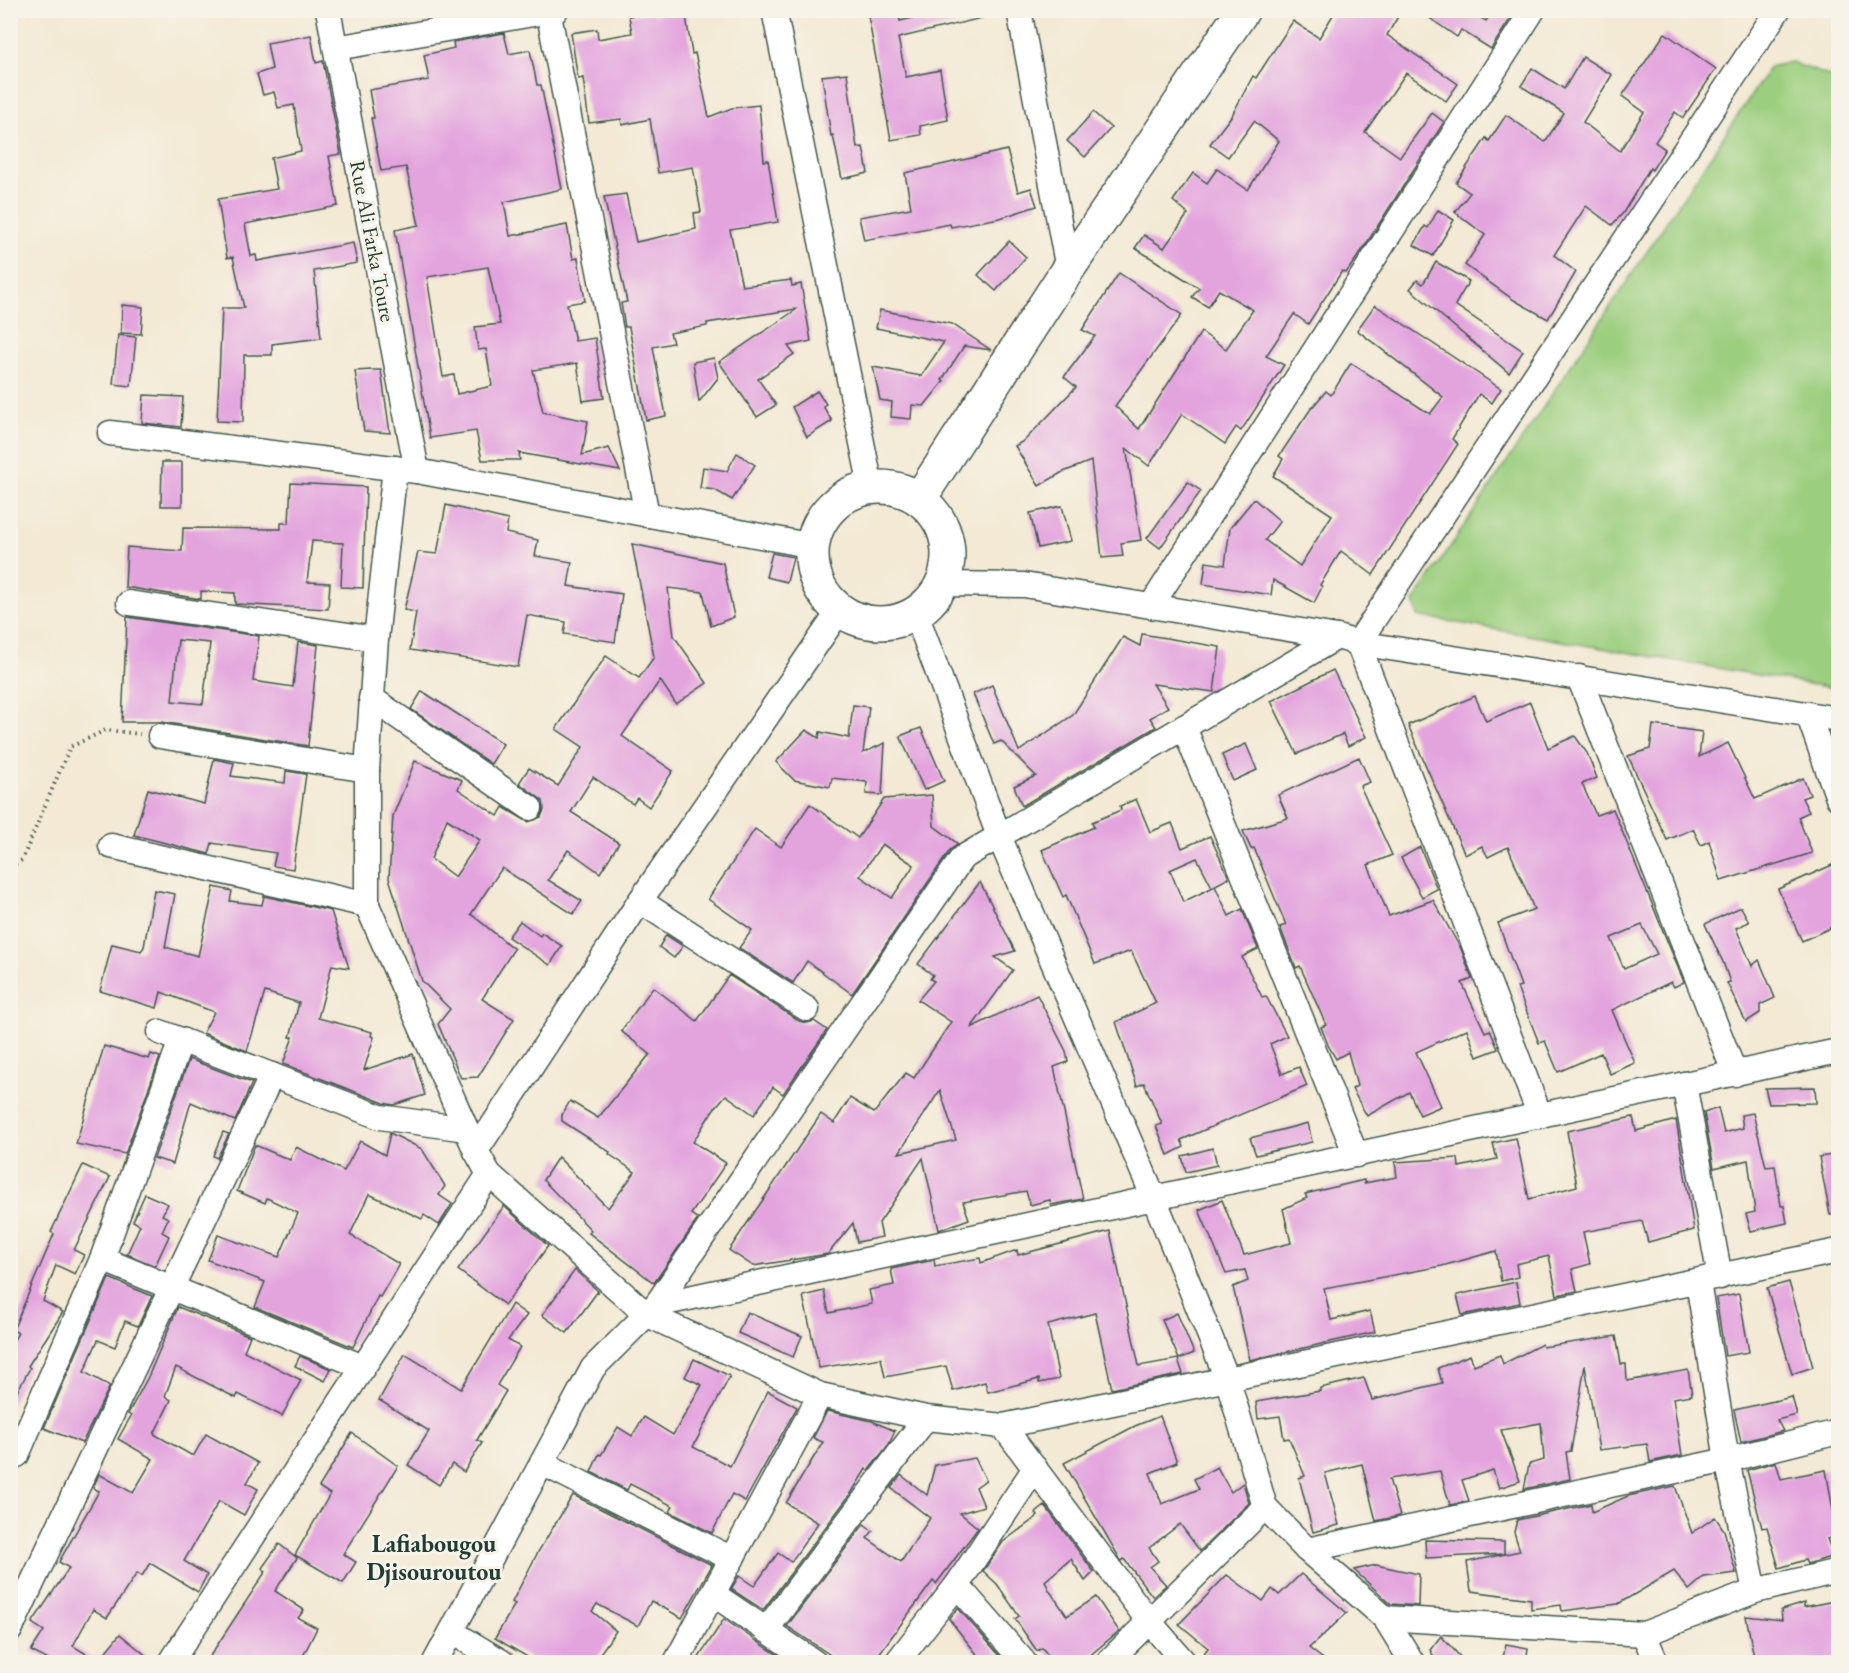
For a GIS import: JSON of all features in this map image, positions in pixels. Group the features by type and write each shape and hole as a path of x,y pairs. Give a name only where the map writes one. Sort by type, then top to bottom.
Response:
{"street":[{"name":"Rue Ali Farka Toure","path":"328,10 406,470 376,639 367,770 367,905"},
{"path":"774,10 871,487"},
{"path":"1019,10 1068,269"},
{"path":"920,498 1068,269 1243,10"},
{"path":"1151,606 1533,10"},
{"path":"435,1662 592,1368 651,1310 962,858 1184,727 1348,640 1778,10"},
{"path":"336,48 550,11 647,515"},
{"path":"110,433 406,470 813,546"},
{"path":"871,487 897,489 920,498 937,516 947,537 948,561 942,584 931,601 916,614 897,621 877,624 857,620 840,610 823,593 814,570 813,546 819,524 832,506 850,493 871,487"},
{"path":"942,584 1024,585 1839,719"},
{"path":"129,603 376,639"},
{"path":"476,1151 640,901 840,610"},
{"path":"916,614 999,836 1154,1198 1228,1381 1265,1508 1306,1550 1385,1618 1412,1662"},
{"path":"1348,640 1540,1116"},
{"path":"1579,677 1735,1074"},
{"path":"371,698 530,808"},
{"path":"1808,714 1839,798"},
{"path":"1184,727 1356,1155"},
{"path":"160,736 367,770"},
{"path":"111,846 367,905 466,1129 489,1174 651,1310 820,1395 926,1418 1003,1426 1228,1381 1839,1251"},
{"path":"640,901 807,1009"},
{"path":"17,1455 102,1259 171,1036 380,1117 466,1129"},
{"path":"651,1310 1154,1198 1839,1052"},
{"path":"10,1630 272,1075"},
{"path":"1684,1084 1709,1280 1727,1460 1755,1591"},
{"path":"171,1662 489,1174"},
{"path":"102,1259 363,1367"},
{"path":"676,1662 820,1395"},
{"path":"766,1630 926,1418"},
{"path":"1003,1426 1148,1620 1184,1662"},
{"path":"1306,1550 1727,1460 1839,1432"},
{"path":"542,1463 732,1559"},
{"path":"897,1662 957,1585 1035,1468"},
{"path":"1108,1662 1148,1620 1265,1508"},
{"path":"1385,1618 1644,1634 1755,1591 1839,1571"},
{"path":"957,1585 1024,1662"},
{"path":"713,1594 814,1662"},
{"path":"452,1632 502,1662"},
{"path":"1644,1634 1656,1662"}],"path":[{"path":"10,867 22,860 70,747 106,730 160,736"}],"green space":[{"path":"1790,62 1838,79 1838,689 1418,616 1414,601 1770,67"}],"building":[{"path":"685,10 692,54 695,53 709,117 732,108 759,105 764,161 768,160 778,222 730,230 742,286 791,280 792,286 801,284 811,341 788,346 794,354 758,379 776,405 757,417 719,362 797,309 707,323 707,326 670,333 673,343 653,347 666,416 646,420 629,327 625,327 621,303 627,302 604,197 626,194 636,242 696,229 694,213 701,212 693,167 658,173 650,119 622,125 621,119 589,123 583,78 578,79 571,33 597,29 598,39 632,33 629,16"},
{"path":"867,10 898,10 900,21 945,10 986,10 986,17 898,38 906,77 940,70 948,120 920,126 921,135 891,140"},
{"path":"1336,10 1402,10 1387,35 1458,84 1446,101 1406,73 1365,132 1400,157 1432,113 1444,122 1363,249 1346,273 1342,271 1308,324 1294,314 1266,356 1284,365 1241,431 1236,427 1225,444 1182,414 1149,466 1126,448 1141,540 1121,543 1123,556 1102,558 1091,461 1061,473 1039,486 1015,446 1025,440 1076,387 1064,377 1095,336 1082,330 1119,273 1182,315 1115,406 1139,429 1201,332 1226,349 1253,310 1219,290 1208,307 1192,297 1199,288 1135,248 1144,235 1164,248 1188,214 1173,201 1193,173 1207,183 1217,169 1248,190 1279,141 1254,121 1228,157 1210,144 1232,115 1253,76 1256,78 1293,21 1319,38"},
{"path":"1418,10 1467,10 1486,21 1493,10 1516,10 1491,49 1461,30 1457,37"},
{"path":"504,33 509,54 530,50 537,85 541,85 562,189 504,202 510,236 567,225 573,259 578,258 585,301 567,304 575,341 595,338 604,398 583,401 577,363 533,370 543,412 588,421 582,455 609,448 620,471 519,453 520,460 482,460 476,431 430,438 395,230 419,225 406,167 381,171 371,118 374,118 369,90 429,80 424,55 454,48 453,42","holes":["488,267 500,324 475,327 478,350 486,349 492,386 457,394 454,375 443,377 427,277"]},
{"path":"1665,33 1716,69 1683,118 1675,112 1655,142 1665,149 1652,170 1650,168 1623,213 1612,225 1586,206 1554,255 1576,272 1548,319 1514,300 1465,265 1485,235 1455,212 1470,193 1456,183 1486,138 1489,141 1506,115 1545,142 1564,113 1521,86 1532,68 1564,89 1583,57 1612,75 1583,122 1620,151 1644,112 1622,96"},
{"path":"311,35 316,63 323,61 341,154 329,156 338,206 245,224 251,256 256,255 257,261 353,243 357,263 314,271 321,338 272,344 272,355 244,355 243,422 217,421 222,308 244,308 233,257 227,258 218,199 277,189 271,158 301,151 294,105 278,108 274,92 263,95 257,74 272,69 267,43"},
{"path":"847,73 857,148 863,147 868,173 842,179 833,135 831,136 822,76"},
{"path":"1093,112 1111,128 1085,157 1067,141"},
{"path":"1007,150 1018,192 1031,188 1037,206 1000,218 951,227 950,224 864,240 859,217 911,208 905,173"},
{"path":"1438,210 1454,220 1433,256 1414,245 1425,226 1428,228"},
{"path":"1009,241 1026,257 996,291 978,275"},
{"path":"1436,262 1469,281 1455,305 1523,351 1509,373 1410,289 1417,280 1423,284"},
{"path":"122,305 143,307 141,334 121,333"},
{"path":"1375,305 1501,389 1492,403 1479,394 1452,439 1458,444 1373,575 1341,551 1320,585 1322,587 1314,603 1273,580 1271,595 1203,584 1206,562 1225,565 1230,528 1254,499 1280,521 1265,540 1300,566 1332,515 1273,476 1283,459 1279,456 1310,410 1326,391 1331,395 1351,363 1430,414 1443,397 1357,330"},
{"path":"880,310 952,324 991,350 964,346 942,380 944,381 924,406 912,405 911,419 891,417 892,402 880,400 873,367 921,376 944,342 876,328"},
{"path":"118,335 136,337 131,386 113,384"},
{"path":"714,358 718,378 699,402 693,362"},
{"path":"381,370 390,433 364,431 355,371"},
{"path":"817,391 826,404 823,406 832,421 807,437 792,407"},
{"path":"144,395 183,397 181,427 142,423"},
{"path":"737,453 755,465 732,500 715,490 700,488 703,467 727,471"},
{"path":"162,462 182,462 182,506 161,506"},
{"path":"1188,482 1201,491 1160,548 1147,538"},
{"path":"291,483 366,487 363,588 341,587 343,543 312,541 307,582 330,583 328,609 235,604 235,593 201,591 201,599 125,587 127,547 182,551 183,528 281,529 281,523 289,523"},
{"path":"446,505 508,520 506,533 538,540 535,556 572,562 568,586 622,594 615,642 564,634 566,622 527,615 518,667 410,650 416,612 404,610 418,552 437,554"},
{"path":"1062,506 1071,541 1038,548 1030,513"},
{"path":"632,544 723,563 734,617 711,626 703,592 668,588 674,636 707,683 676,704 660,680 622,736 673,771 649,807 637,798 633,804 593,777 571,812 619,843 600,873 568,850 548,880 582,901 573,914 502,868 471,914 514,949 482,999 514,1019 478,1077 461,1078 438,1024 450,1009 422,981 389,878 393,816 415,761 462,780 458,789 498,816 503,807 528,822 541,817 544,810 543,801 519,783 529,768 558,786 583,747 556,729 606,656 639,678 654,657","holes":["447,819 480,840 455,877 431,859"]},
{"path":"772,553 793,557 787,582 766,577"},
{"path":"127,617 259,636 253,681 293,687 298,642 318,645 308,746 162,722 122,722","holes":["178,640 210,643 203,704 172,701"]},
{"path":"1142,634 1220,647 1214,692 1153,684 1168,707 1150,718 1156,727 1022,806 1014,786 1036,776 1001,741 994,744 973,694 992,685 1019,751 1073,715 1123,637 1140,646"},
{"path":"1333,670 1366,737 1348,746 1343,734 1297,754 1271,701"},
{"path":"422,691 503,744 491,764 411,709"},
{"path":"1475,696 1486,721 1530,702 1548,748 1575,736 1587,753 1597,778 1582,784 1596,815 1613,809 1684,982 1674,987 1671,982 1612,1010 1635,1063 1610,1074 1601,1053 1558,1072 1545,1041 1539,1043 1517,987 1521,986 1498,923 1534,909 1508,847 1488,857 1482,846 1465,855 1408,725","holes":["1642,925 1657,954 1624,969 1611,938"]},
{"path":"853,705 869,707 863,753 885,743 882,795 866,794 867,782 832,778 830,787 794,780 776,762 806,730 819,738 820,732 849,738"},
{"path":"1653,725 1702,732 1699,757 1728,743 1755,799 1803,778 1810,795 1802,798 1809,812 1798,817 1812,853 1721,881 1709,841 1701,845 1693,829 1667,840 1628,756 1650,749"},
{"path":"921,728 944,781 924,790 900,736"},
{"path":"1246,744 1257,770 1233,781 1222,755"},
{"path":"1359,757 1370,782 1360,786 1392,855 1368,865 1389,916 1433,900 1461,949 1472,979 1462,983 1485,1032 1490,1030 1498,1049 1477,1057 1467,1029 1416,1052 1441,1106 1420,1115 1409,1092 1367,1116 1352,1089 1357,1086 1348,1052 1336,1059 1328,1045 1321,1027 1326,1025 1300,966 1296,968 1280,927 1286,925 1254,848 1251,849 1243,831 1288,818 1278,795"},
{"path":"214,759 234,763 231,776 285,783 286,771 306,774 293,869 273,866 276,853 212,843 209,854 134,835 148,789 204,804"},
{"path":"932,795 934,826 958,844 950,850 852,994 807,961 793,983 739,948 752,930 708,899 755,829 781,847 810,804 858,838 884,799","holes":["882,844 914,865 892,898 860,876"]},
{"path":"1136,799 1150,832 1172,823 1182,848 1210,836 1229,878 1212,887 1197,858 1170,870 1183,902 1215,886 1229,916 1242,909 1258,949 1242,957 1262,997 1266,996 1287,1036 1270,1044 1282,1074 1299,1067 1307,1086 1181,1140 1184,1147 1168,1155 1156,1126 1162,1124 1144,1083 1137,1086 1116,1022 1156,1003 1131,951 1095,964 1066,895 1063,897 1042,850 1094,827 1092,822 1121,810 1120,806"},
{"path":"1420,847 1437,889 1422,897 1401,858"},
{"path":"1839,862 1839,924 1802,941 1778,889"},
{"path":"980,882 1015,951 995,957 1013,970 971,1028 1037,995 1066,1051 1068,1062 1054,1067 1083,1199 1051,1205 1050,1200 1030,1205 1026,1191 963,1202 969,1219 939,1230 923,1158 879,1223 882,1237 857,1242 853,1223 828,1254 753,1266 729,1250 821,1114 834,1123 850,1098 874,1113 906,1073 914,1078 951,1022 918,1000 934,981 930,979 933,975 918,964","holes":["940,1090 956,1140 899,1153"]},
{"path":"214,887 232,891 230,901 262,905 264,896 331,911 349,968 332,965 318,1018 372,1032 371,1036 374,1037 364,1070 413,1054 425,1095 394,1105 384,1103 283,1064 293,1037 290,1037 299,1003 265,992 247,1051 203,1033 214,1012 161,992 157,1008 100,991 112,944 141,951 144,947 154,890 175,894 165,947 198,956"},
{"path":"1741,907 1749,922 1736,928 1752,966 1759,960 1775,998 1760,1005 1760,1013 1746,1022 1727,983 1730,982 1723,962 1705,924"},
{"path":"520,921 540,936 542,933 562,946 550,965 508,937"},
{"path":"666,935 683,946 674,958 659,947"},
{"path":"729,975 799,1021 807,1023 814,1021 827,1030 783,1094 773,1087 754,1115 726,1095 713,1110 693,1142 726,1163 691,1214 698,1219 654,1283 589,1233 591,1230 543,1180 558,1157 608,1208 635,1172 609,1154 610,1152 562,1121 562,1115 570,1101 598,1118 650,1054 621,1031 653,987 697,1021"},
{"path":"104,1046 149,1059 151,1054 160,1057 125,1154 76,1144"},
{"path":"189,1059 252,1083 235,1121 191,1102 173,1164 154,1158"},
{"path":"1815,1087 1816,1103 1769,1104 1765,1088"},
{"path":"1718,1108 1724,1133 1743,1128 1741,1115 1753,1113 1766,1167 1775,1166 1781,1206 1784,1206 1787,1223 1751,1231 1746,1214 1755,1212 1748,1160 1714,1168 1704,1113"},
{"path":"1633,1117 1636,1131 1676,1120 1694,1230 1648,1242 1642,1221 1583,1232 1590,1264 1572,1269 1577,1291 1557,1295 1549,1256 1516,1264 1518,1277 1501,1281 1496,1251 1442,1266 1324,1288 1331,1320 1370,1311 1375,1332 1250,1360 1233,1287 1248,1281 1245,1270 1226,1274 1199,1210 1222,1200 1244,1255 1291,1243 1283,1209 1307,1198 1305,1194 1364,1180 1364,1183 1397,1177 1395,1162 1458,1158 1459,1167 1497,1159 1493,1143 1516,1138 1529,1199 1577,1186 1567,1131"},
{"path":"1308,1123 1312,1142 1256,1155 1250,1138"},
{"path":"223,1132 229,1134 217,1158 213,1156"},
{"path":"390,1133 422,1149 445,1186 439,1195 452,1204 439,1225 424,1215 422,1219 369,1194 350,1235 399,1264 380,1297 378,1296 353,1347 255,1307 265,1282 208,1260 218,1235 279,1257 298,1213 267,1198 265,1203 237,1191 255,1145 290,1160 296,1147 344,1171 360,1141 385,1155"},
{"path":"1213,1148 1217,1165 1186,1172 1182,1156"},
{"path":"1839,1154 1839,1214 1830,1215 1819,1157"},
{"path":"83,1165 110,1177 74,1250 84,1255 75,1274 56,1265 43,1301 63,1312 28,1366 30,1368 10,1405 10,1346 18,1333 13,1330 54,1234 51,1232"},
{"path":"145,1194 168,1204 162,1215 168,1218 162,1232 169,1236 155,1266 127,1254 140,1225 133,1221"},
{"path":"504,1206 548,1246 505,1305 458,1270"},
{"path":"1110,1231 1139,1366 1178,1359 1183,1374 1112,1389 1095,1313 1048,1325 1059,1379 1039,1383 1039,1379 988,1392 985,1382 953,1391 946,1366 885,1377 881,1358 819,1368 803,1296 824,1291 829,1313 872,1304 869,1290 894,1285 891,1269 934,1260 935,1266 980,1258 981,1263 1017,1250 1018,1255"},
{"path":"575,1270 598,1291 567,1333 542,1315"},
{"path":"109,1278 152,1296 138,1326 125,1321 115,1347 98,1340 84,1372 110,1386 82,1443 44,1428"},
{"path":"1516,1282 1520,1303 1462,1315 1457,1295"},
{"path":"1789,1282 1813,1367 1792,1374 1767,1288"},
{"path":"1739,1294 1749,1352 1725,1356 1716,1298"},
{"path":"512,1304 527,1315 508,1340 520,1347 497,1385 506,1391 477,1440 482,1443 464,1472 452,1464 439,1485 408,1465 429,1431 379,1400 405,1354 461,1389"},
{"path":"178,1307 250,1336 244,1351 301,1380 282,1416 238,1394 236,1398 176,1367 165,1396 171,1400 154,1434 194,1455 206,1434 258,1463 247,1483 258,1489 244,1515 219,1501 184,1561 207,1575 198,1592 150,1563 142,1576 137,1573 107,1618 93,1609 73,1646 98,1661 120,1634 154,1662 52,1662 31,1651 44,1631 32,1623 69,1568 59,1562 99,1491 93,1488 99,1474 133,1493 153,1459 118,1439 131,1416 128,1414 148,1377"},
{"path":"747,1312 802,1336 793,1357 738,1333"},
{"path":"1177,1313 1194,1353 1179,1359 1162,1320"},
{"path":"1616,1336 1621,1364 1626,1364 1627,1381 1688,1370 1692,1395 1673,1398 1682,1455 1650,1462 1647,1444 1599,1450 1585,1365 1571,1451 1566,1452 1570,1479 1524,1489 1529,1464 1544,1460 1541,1423 1501,1430 1520,1481 1499,1488 1493,1470 1462,1480 1469,1501 1450,1505 1440,1471 1389,1479 1400,1516 1376,1521 1362,1464 1325,1473 1339,1525 1313,1532 1299,1478 1305,1476 1289,1438 1284,1439 1280,1416 1258,1419 1256,1402 1320,1391 1320,1388 1364,1378 1372,1400 1442,1383 1438,1368 1470,1355 1474,1365 1500,1355 1503,1364 1542,1344 1543,1347"},
{"path":"300,1356 331,1369 325,1381 295,1366"},
{"path":"694,1359 730,1376 693,1447 730,1466 768,1391 797,1407 745,1501 732,1494 712,1533 670,1512 673,1506 630,1484 627,1490 591,1472 599,1454 601,1455 618,1427 632,1436 644,1417 673,1435 702,1385 685,1377"},
{"path":"1792,1397 1797,1415 1777,1420 1783,1431 1741,1442 1734,1410"},
{"path":"827,1411 872,1421 895,1431 889,1444 868,1471 866,1469 852,1492 763,1610 731,1589 739,1576 754,1586 778,1553 791,1562 818,1523 786,1503 823,1442 813,1438"},
{"path":"1160,1416 1177,1462 1150,1473 1162,1504 1199,1489 1194,1479 1217,1467 1231,1492 1243,1483 1249,1503 1200,1551 1180,1524 1149,1548 1158,1561 1150,1567 1166,1585 1153,1597 1124,1559 1121,1561 1064,1463 1135,1426"},
{"path":"352,1433 398,1466 343,1554 356,1562 343,1583 295,1555 330,1494 319,1487"},
{"path":"975,1458 986,1480 976,1487 984,1506 960,1513 978,1528 936,1584 933,1581 873,1662 841,1662 787,1626 864,1524 873,1531 867,1538 901,1562 930,1518 891,1488 901,1475 927,1495 935,1465"},
{"path":"1776,1462 1781,1479 1826,1470 1834,1516 1839,1514 1839,1535 1827,1539 1834,1556 1807,1564 1805,1560 1779,1568 1767,1527 1762,1528 1747,1470"},
{"path":"1675,1486 1692,1533 1715,1517 1724,1530 1736,1573 1704,1577 1689,1590 1674,1571 1618,1604 1562,1611 1561,1605 1531,1609 1531,1599 1471,1591 1467,1562 1520,1551 1514,1532 1517,1520 1591,1504 1592,1512 1628,1496"},
{"path":"573,1495 712,1565 682,1618 651,1601 638,1626 597,1604 592,1611 616,1631 594,1662 536,1662 495,1638 515,1604 512,1602 538,1552"},
{"path":"1045,1506 1094,1572 1085,1581 1071,1559 1045,1581 1049,1590 1067,1616 1096,1597 1119,1631 1082,1662 1054,1662 1042,1648 1037,1651 1015,1619 1019,1616 997,1584 983,1571 1003,1542 1038,1516 1036,1513"},
{"path":"1425,1540 1504,1542 1504,1554 1426,1558"},
{"path":"279,1544 297,1558 275,1591 304,1610 298,1618 317,1628 300,1662 206,1662 266,1571 262,1568"},
{"path":"1376,1565 1419,1574 1418,1606 1391,1604 1354,1570"},
{"path":"1301,1574 1347,1613 1309,1648 1327,1662 1212,1662 1204,1653 1208,1648 1179,1624 1227,1575 1263,1601 1272,1589 1279,1595"},
{"path":"1839,1600 1839,1662 1755,1662 1746,1616 1782,1620 1781,1610 1804,1603 1804,1607"},
{"path":"958,1608 1000,1656 991,1662 983,1662 949,1619"},
{"path":"724,1619 758,1642 789,1662 696,1662"},
{"path":"1441,1636 1465,1662 1437,1662 1430,1650"},
{"path":"1506,1644 1528,1648 1526,1662 1502,1662"}],"district":[{"name":"Lafiabougou Djisouroutou","path":"434,1557"}]}
